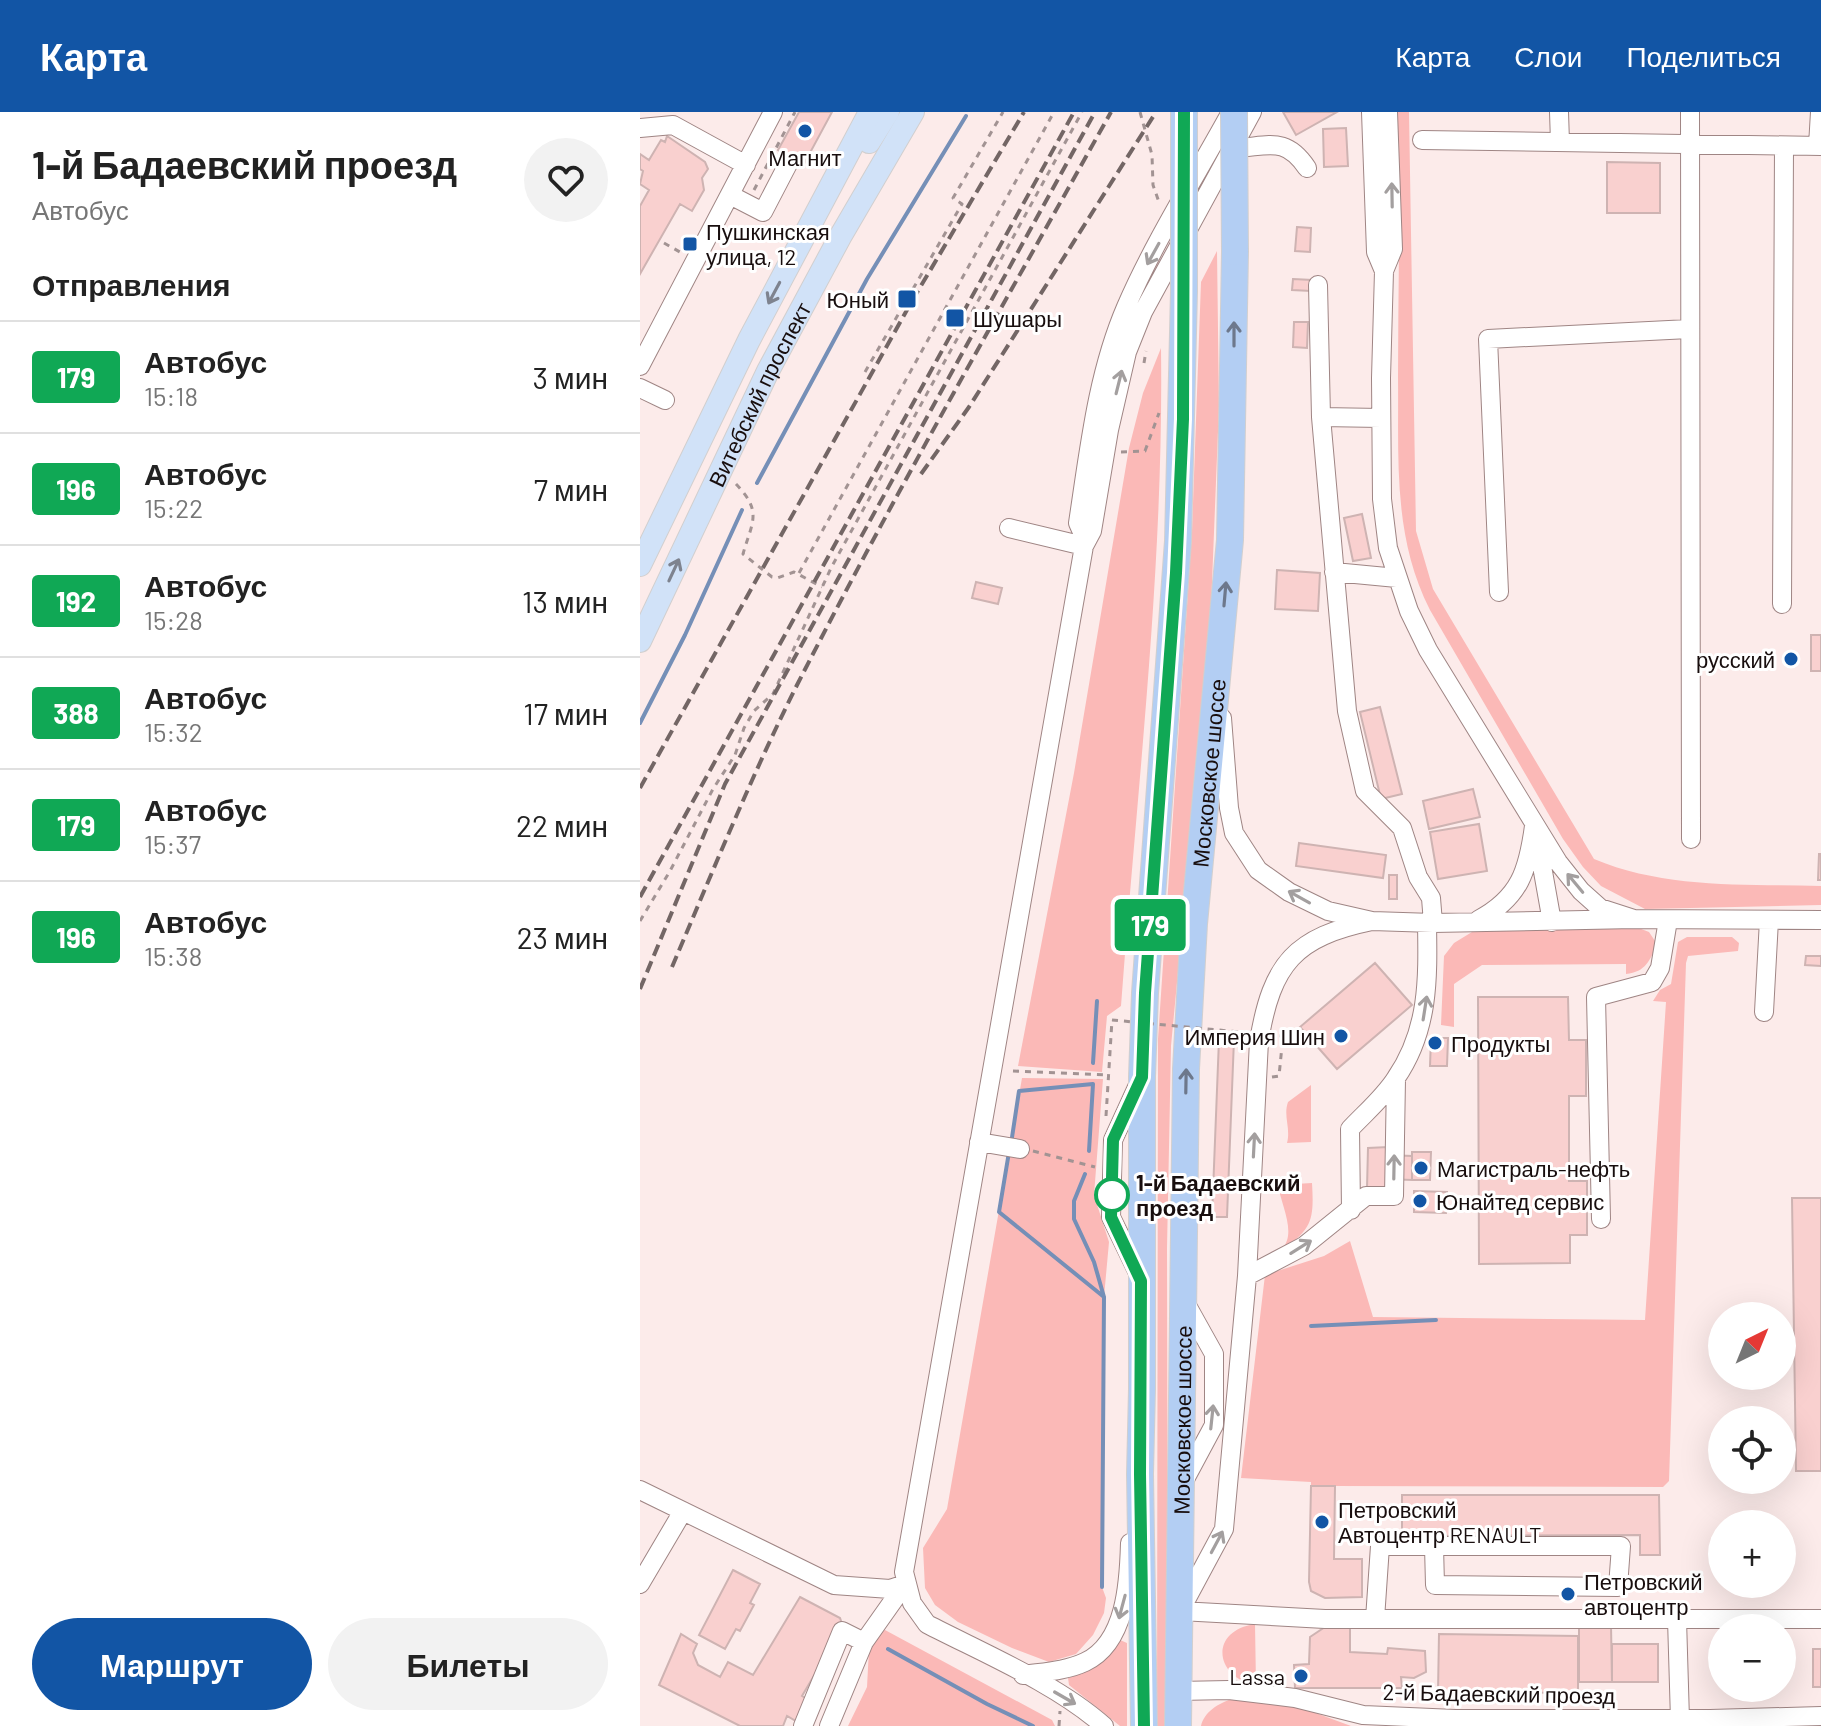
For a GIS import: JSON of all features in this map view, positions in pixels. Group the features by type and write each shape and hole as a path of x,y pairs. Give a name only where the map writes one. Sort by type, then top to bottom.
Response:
{"highway":[{"name":"Московское шоссе","path":"1144,1726 1140,1474 1142,1077 1145,993 1178,541 1183,419 1184,112"},
{"name":"Московское шоссе","path":"1178,1726 1188,1026 1194,924 1230,525 1235,252 1232,112"}],"main road":[{"name":"Витебский проспект","path":"640,565 749,340 870,112"},
{"path":"824,200 867,145 888,112"},
{"name":"Витебский проспект","path":"640,641 774,357 913,112"}],"street":[{"path":"640,366 739,199 746,165 773,112"},
{"path":"1085,542 1078,523 1104,375 1113,343 1142,273 1232,112"},
{"path":"1104,1726 1086,1710 927,1624 912,1603 905,1584 905,1563 1085,542 1092,531 1109,430 1127,352 1143,312 1252,112"},
{"path":"1371,112 1376,252 1384,271"},
{"path":"1388,112 1393,249 1384,271 1382,499 1388,548 1397,578 1428,650 1534,826 1581,891 1600,908 1634,919"},
{"path":"1559,112 1560,142"},
{"path":"1690,112 1691,839"},
{"path":"1422,140 1820,146 1820,112"},
{"path":"640,128 673,125 746,165"},
{"path":"1233,148 1283,145 1298,154 1307,168"},
{"path":"1782,604 1784,146"},
{"path":"739,199 763,212 788,164"},
{"path":"1318,285 1321,417 1347,711 1365,791 1402,828 1418,877 1431,898 1425,1012 1418,1039 1396,1079 1350,1129 1351,1210"},
{"path":"1499,592 1488,339 1689,329"},
{"path":"640,388 665,400"},
{"path":"1321,417 1381,418"},
{"path":"1009,528 1085,542"},
{"path":"1334,572 1397,578"},
{"path":"1219,671 1231,824 1258,870 1298,898 1328,911 1372,921 1430,923 1634,919 1821,920"},
{"path":"1534,826 1552,922"},
{"path":"1471,923 1497,910 1513,893 1529,863 1534,826"},
{"path":"1601,1219 1596,997 1652,982 1660,968 1668,920"},
{"path":"1764,1012 1769,920"},
{"path":"1372,921 1343,927 1307,944 1287,962 1270,996 1259,1041 1247,1276 1224,1529 1180,1611 1375,1619 1821,1619"},
{"path":"1247,1276 1304,1246 1366,1196 1394,1196 1396,1079"},
{"path":"979,1142 1020,1149"},
{"path":"1023,1675 1071,1668 1086,1662 1106,1646 1117,1627 1126,1594 1131,1514 1140,1474"},
{"path":"640,1490 834,1585 890,1589 905,1584"},
{"path":"640,1584 683,1511"},
{"path":"1375,1619 1380,1546 1434,1546 1621,1546 1618,1587 1435,1585 1434,1546"},
{"path":"829,1726 864,1642 905,1584"},
{"path":"1677,1619 1680,1720"},
{"path":"803,1726 842,1631 864,1642"},
{"name":"2-й Бадаевский проезд","path":"1178,1691 1229,1690 1295,1698 1363,1720 1680,1720 1710,1723 1821,1716"}],"path":[{"path":"739,199 795,112"},
{"path":"865,372 962,204 953,198 1003,112"},
{"path":"799,573 1054,112"},
{"path":"640,921 735,755 754,711 773,694 822,587 1082,112"},
{"path":"1140,112 1152,155 1153,185 1162,212"},
{"path":"664,243 687,256"},
{"path":"1121,452 1145,451 1162,411"},
{"path":"730,478 752,504 753,529 743,554 772,577 799,573 822,587"},
{"path":"1108,1065 1112,1020 1283,1036 1279,1076"},
{"path":"1013,1071 1108,1075"},
{"path":"1020,1149 1103,1170"}],"shaded area":[{"path":"1397,112 1409,112 1416,531 1433,589 1594,859 1621,869 1677,880 1821,886 1821,905 1645,909 1601,886 1563,839 1430,610 1409,553 1400,495"},
{"path":"1217,251 1219,406 1210,633 1171,1046 1167,1248 1168,1726 1157,1726 1158,1039 1192,531 1201,282"},
{"path":"1161,348 1154,595 1121,1006 1107,1016 1102,1072 1018,1066 1074,773 1129,448 1143,393"},
{"path":"1636,927 1649,932 1657,944 1649,960 1638,971 1626,974 1626,964 1482,965 1454,984 1454,1027 1441,1025 1444,956 1454,943 1472,932"},
{"path":"1687,937 1732,937 1739,943 1738,951 1688,956 1686,963 1669,1481 1663,1487 1311,1486 1311,1482 1241,1478 1265,1275 1324,1256 1350,1241 1373,1317 1645,1320 1666,1002 1653,1001 1660,990 1671,984 1678,942"},
{"path":"1022,1078 1103,1079 1094,1195 1109,1242 1104,1297 1102,1587 1106,1598 1104,1613 1093,1635 1076,1654 1049,1662 958,1622 935,1605 925,1588 923,1548 947,1509"},
{"path":"1311,1085 1311,1142 1287,1143 1288,1102"},
{"path":"1312,1183 1312,1214 1306,1229 1282,1249 1288,1227 1278,1185"},
{"path":"1255,1624 1256,1685 1232,1674 1222,1654 1230,1636 1240,1628"},
{"path":"885,1630 1052,1720 1055,1726 848,1726 867,1687 869,1649 877,1633"},
{"path":"1120,1640 1127,1643 1127,1726 1120,1726 1069,1685 1068,1678 1083,1672"},
{"path":"1232,1699 1294,1705 1351,1726 1201,1726 1205,1716 1213,1709"}],"building":[{"name":"Магнит","path":"799,112 832,112 804,164 778,150"},
{"path":"1283,112 1337,112 1296,135"},
{"path":"1346,128 1348,166 1324,167 1323,129"},
{"path":"667,136 705,162 708,169 702,178 704,190 692,211 680,204 640,274 640,206 649,190 640,184 643,171 640,169 640,154 649,160"},
{"path":"1607,162 1660,163 1660,213 1607,213"},
{"path":"1297,227 1311,228 1310,252 1295,251"},
{"path":"1293,279 1312,280 1311,291 1292,290"},
{"path":"1294,322 1308,322 1307,348 1293,347"},
{"path":"1362,514 1371,558 1353,561 1344,518"},
{"path":"1277,570 1320,573 1318,611 1275,609"},
{"path":"976,582 1002,588 998,604 972,598"},
{"path":"1811,635 1821,635 1821,671 1811,671"},
{"path":"1380,707 1402,794 1381,799 1360,712"},
{"path":"1473,789 1480,817 1429,829 1423,801"},
{"path":"1479,824 1487,871 1438,879 1430,832"},
{"path":"1299,843 1386,855 1383,878 1296,866"},
{"path":"1821,854 1821,880 1818,880"},
{"path":"1389,875 1397,875 1397,899 1389,899"},
{"path":"1806,956 1821,956 1821,966 1805,965"},
{"path":"1375,963 1412,1005 1337,1069 1300,1027"},
{"path":"1478,997 1568,997 1569,1040 1586,1040 1586,1096 1569,1096 1569,1181 1587,1181 1587,1235 1570,1235 1570,1263 1479,1264"},
{"path":"1431,1038 1448,1038 1447,1066 1430,1066"},
{"path":"1219,1039 1234,1039 1227,1217 1212,1217"},
{"path":"1388,1147 1387,1155 1412,1156 1412,1180 1387,1179 1387,1189 1367,1188 1368,1148"},
{"name":"Магистраль-нефть","path":"1412,1152 1431,1152 1430,1180 1412,1180"},
{"path":"1414,1191 1447,1192 1446,1213 1414,1212"},
{"path":"1792,1198 1821,1198 1821,1471 1796,1471 1796,1302 1794,1302"},
{"name":"Петровский Автоцентр RENAULT","path":"1311,1486 1335,1486 1334,1559 1362,1559 1362,1597 1325,1598 1311,1591"},
{"path":"1402,1495 1659,1495 1660,1555 1640,1555 1640,1535 1402,1536"},
{"path":"733,1570 760,1584 750,1603 754,1605 740,1631 736,1629 725,1649 699,1635"},
{"path":"800,1597 840,1618 843,1627 802,1696 807,1699 796,1721 787,1716 783,1726 740,1726 659,1685 681,1634 697,1644 693,1653 698,1665 720,1677 728,1662 753,1675"},
{"path":"1579,1625 1611,1625 1612,1682 1579,1682"},
{"path":"1325,1627 1350,1628 1350,1652 1387,1654 1388,1648 1425,1651 1426,1672 1414,1678 1401,1677 1402,1688 1295,1688 1294,1665 1309,1664 1310,1637"},
{"path":"1439,1634 1578,1636 1578,1693 1438,1692"},
{"path":"1612,1644 1658,1644 1658,1682 1612,1682"},
{"path":"1813,1649 1821,1649 1821,1687 1813,1687"}],"waterway":[{"path":"757,483 867,279 966,116"},
{"path":"640,723 685,635 742,510"},
{"path":"1093,1063 1097,1001"},
{"path":"1011,1144 1019,1091 1093,1084 1089,1151"},
{"path":"1009,1152 999,1212 1104,1297"},
{"path":"1085,1174 1074,1201 1074,1219 1094,1262 1104,1297 1102,1587"},
{"path":"1311,1326 1436,1320"},
{"path":"888,1649 1033,1726"}],"railway":[{"path":"640,788 912,301 1024,112"},
{"path":"640,897 1074,112"},
{"path":"640,989 725,784 1095,112"},
{"path":"672,967 797,685 912,469 1111,112"},
{"path":"921,474 969,407 1156,112"}],"bus line":[{"name":"179","path":"1144,1726 1141,1281 1111,1217 1113,1140 1142,1077 1145,993 1170,668 1183,419 1184,112"}],"place":[{"name":"Магнит","path":"805,131"},
{"name":"Пушкинская улица, 12","path":"690,244"},
{"name":"Юный","path":"907,299"},
{"name":"Шушары","path":"955,318"},
{"name":"русский","path":"1791,659"},
{"name":"Империя Шин","path":"1341,1036"},
{"name":"Продукты","path":"1435,1043"},
{"name":"Магистраль-нефть","path":"1421,1168"},
{"name":"1-й Бадаевский проезд","path":"1112,1195"},
{"name":"Юнайтед сервис","path":"1420,1201"},
{"name":"Петровский Автоцентр RENAULT","path":"1322,1522"},
{"name":"Петровский автоцентр","path":"1568,1594"},
{"name":"Lassa","path":"1301,1676"}]}
